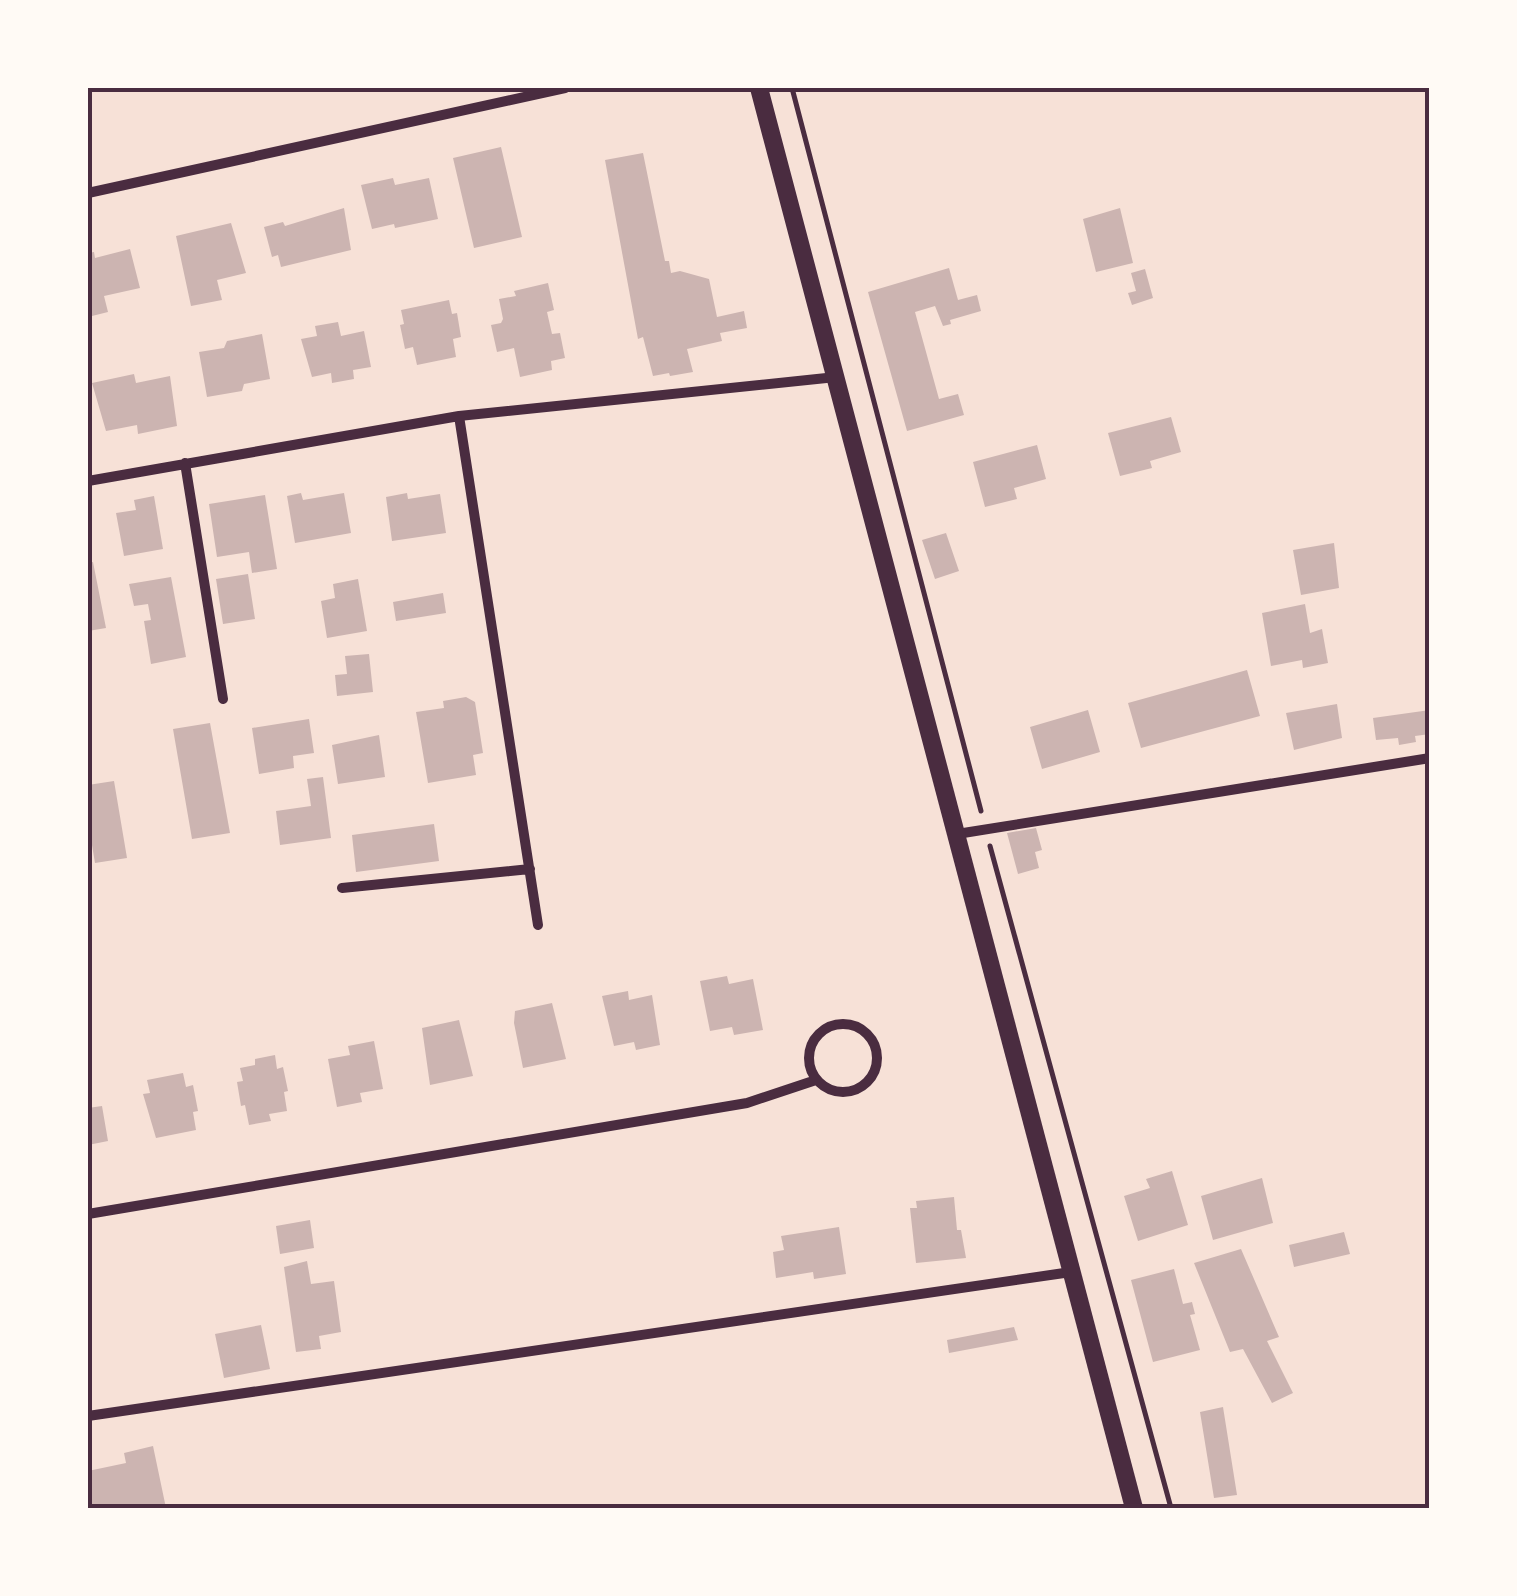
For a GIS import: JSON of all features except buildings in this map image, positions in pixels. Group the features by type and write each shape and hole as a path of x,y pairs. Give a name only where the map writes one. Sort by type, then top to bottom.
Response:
{"street":[{"path":"88,193 565,88"},
{"path":"759,88 1134,1508"},
{"path":"88,481 459,416 836,377"},
{"path":"459,416 538,925"},
{"path":"185,463 223,699"},
{"path":"957,834 1430,758"},
{"path":"342,888 530,869"},
{"path":"856,1026 874,1042 877,1064 866,1084 857,1090 834,1092 816,1080 808,1058 810,1048 824,1029 856,1026"},
{"path":"88,1214 747,1103 816,1080"},
{"path":"88,1416 1071,1272"}],"path":[{"path":"792,88 985,828 1172,1508"}]}
